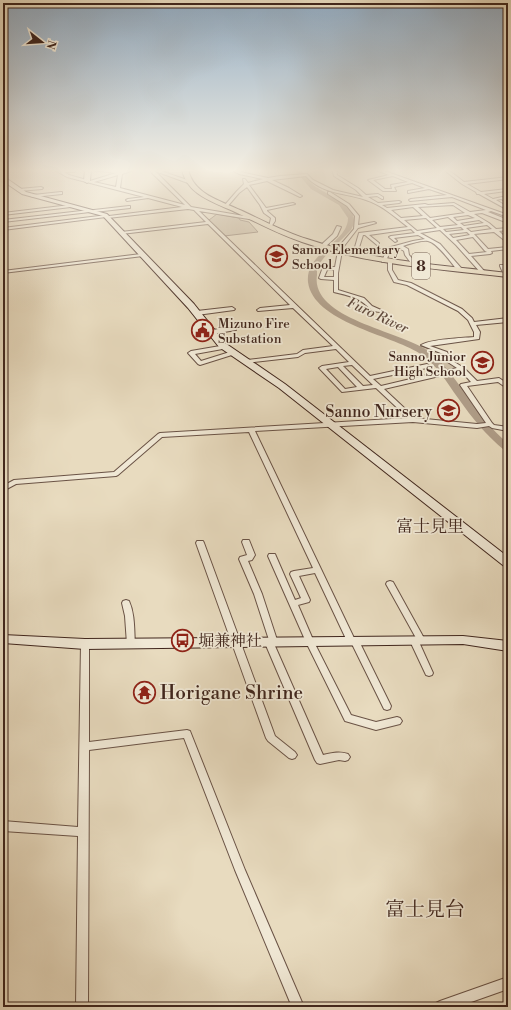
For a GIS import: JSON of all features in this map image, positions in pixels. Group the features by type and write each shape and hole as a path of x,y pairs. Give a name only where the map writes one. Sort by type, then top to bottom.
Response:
{"main road":[{"name":"8","path":"249,216 301,240 333,249 416,266 507,275"}],"street":[{"path":"3,221 46,216"},
{"path":"3,229 115,216"},
{"path":"202,216 413,420"},
{"path":"239,216 255,219"},
{"path":"269,216 273,220 270,226"},
{"path":"356,216 357,226 377,244"},
{"path":"398,216 416,231 438,245 460,270"},
{"path":"402,219 439,218 444,216"},
{"path":"452,216 490,253 468,255"},
{"path":"474,216 495,229 508,242"},
{"path":"494,216 508,222"},
{"path":"107,217 197,313 226,347 332,425 508,563"},
{"path":"427,218 452,239 483,272"},
{"path":"456,222 480,219"},
{"path":"121,233 209,223"},
{"path":"333,249 357,226 374,223"},
{"path":"355,254 361,234 416,231 488,224"},
{"path":"339,227 335,235 333,249 337,269 336,291 362,299 370,307 379,312"},
{"path":"445,233 508,229"},
{"path":"395,241 391,237 416,231"},
{"path":"452,239 474,236"},
{"path":"430,240 414,242 382,251 387,253 387,261 396,281 408,284 456,308 468,317 473,324 477,332 478,337 476,339 424,345 444,353 446,356 445,358 462,369 475,384"},
{"path":"399,246 406,250 407,255 416,266"},
{"path":"487,250 508,248"},
{"path":"3,272 141,255"},
{"path":"507,275 502,266 508,266"},
{"path":"336,279 321,278 325,268 337,269"},
{"path":"260,310 294,306"},
{"path":"197,313 232,309"},
{"path":"473,324 508,320"},
{"path":"212,332 234,329"},
{"path":"247,362 298,355 303,352 336,346"},
{"path":"226,347 191,353 200,363 233,353"},
{"path":"354,364 322,368 344,391 378,387 462,369"},
{"path":"339,365 361,388"},
{"path":"369,378 427,366"},
{"path":"508,387 500,380 463,385 471,394 477,407 492,426 508,429"},
{"path":"3,489 14,482 116,474 160,435 413,420 479,426 490,424"},
{"path":"250,430 353,641 387,706"},
{"path":"246,542 251,555 249,558 243,559 258,594 272,643 320,760 339,756 345,757"},
{"path":"200,543 271,738 292,755"},
{"path":"272,556 310,642 348,718 376,726 396,721"},
{"path":"293,603 306,600 294,574 318,570"},
{"path":"390,584 418,640 429,673"},
{"path":"126,603 129,616 131,644"},
{"path":"3,639 85,644 463,640 508,646"},
{"path":"82,1007 85,644"},
{"path":"84,747 186,734 298,1007"},
{"path":"3,826 83,832"},
{"path":"440,1007 508,983"}],"shaded area":[{"path":"214,216 239,218 240,220 249,222 258,232 224,236 209,220"},
{"path":"421,346 442,353 458,368 448,371 435,356 419,347"}],"waterway":[{"name":"Furo River","path":"350,216 351,224 349,229 315,264 312,282 318,297 331,309 348,320 407,343 425,352 445,374 482,423 508,448"}],"place":[{"name":"Sanno Elementary School","path":"276,256"},
{"name":"Mizuno Fire Substation","path":"203,330"},
{"name":"Sanno Junior High School","path":"482,363"},
{"name":"Sanno Nursery","path":"448,411"},
{"name":"堀兼神社","path":"182,640"},
{"name":"Horigane Shrine","path":"145,692"}],"district":[{"name":"富士見里","path":"430,526"},
{"name":"富士見台","path":"425,909"}]}
